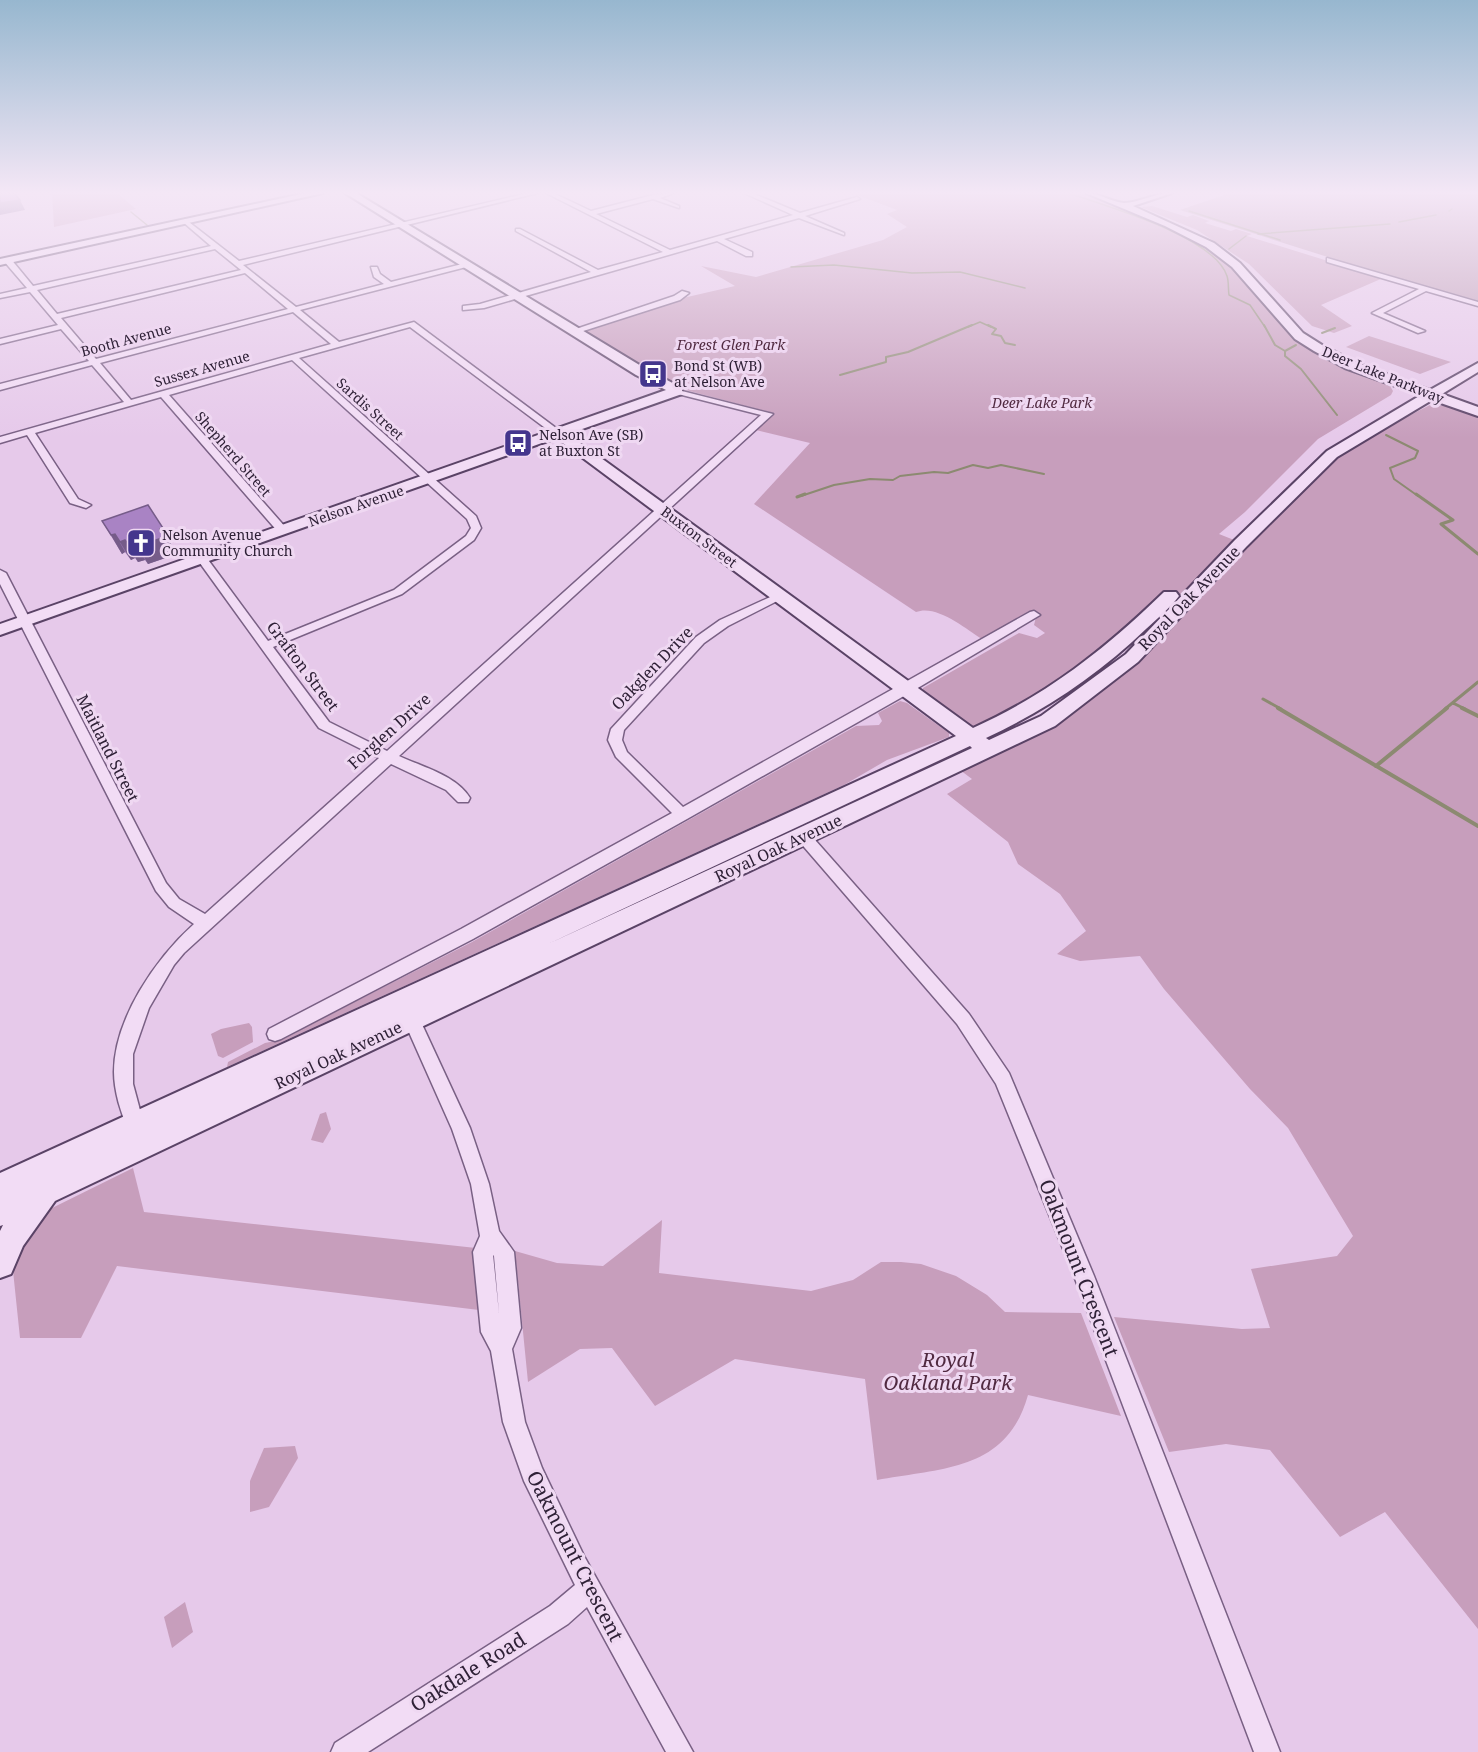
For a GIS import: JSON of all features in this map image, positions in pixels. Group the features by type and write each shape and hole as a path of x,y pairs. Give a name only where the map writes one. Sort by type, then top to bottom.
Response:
{"main road":[{"path":"484,275 677,392"},
{"name":"Deer Lake Parkway","path":"1244,275 1273,310 1293,329 1392,377 1431,389 1472,407"},
{"name":"Royal Oak Avenue","path":"1235,541 1332,454 1478,356"},
{"name":"Royal Oak Avenue","path":"1392,377 1397,388 1391,402 1431,389 1478,367"},
{"path":"1392,377 1431,389 1472,407"},
{"name":"Nelson Avenue","path":"0,630 677,392"},
{"name":"Royal Oak Avenue","path":"0,1187 135,1125 407,1011 803,836 980,744 1077,680 1161,616 1235,541 1319,447 1349,427"},
{"name":"Buxton Street","path":"559,434 980,744"},
{"name":"Royal Oak Avenue","path":"0,1212 46,1192 407,1011 980,744"},
{"path":"0,1263 13,1236 46,1192"}],"street":[{"path":"17,275 32,289 129,404"},
{"path":"0,296 94,275"},
{"path":"55,316 230,275"},
{"path":"251,275 338,345"},
{"path":"378,275 391,285"},
{"name":"Booth Avenue","path":"0,387 428,275"},
{"path":"466,308 586,275"},
{"path":"1378,275 1478,304"},
{"path":"1422,331 1376,313 1424,289"},
{"path":"574,331 677,298 685,293"},
{"name":"Sussex Avenue","path":"0,440 411,324"},
{"name":"Buxton Street","path":"411,324 559,434"},
{"path":"0,342 62,326"},
{"name":"Sardis Street","path":"266,646 398,592 470,538 476,528 472,518 293,357"},
{"name":"Forglen Drive","path":"135,1125 123,1070 135,1022 146,996 164,966 204,922 768,414 677,392"},
{"name":"Shepherd Street","path":"163,394 284,531"},
{"path":"29,432 74,501 86,505"},
{"name":"Grafton Street","path":"202,559 324,724 332,731 451,786 463,798"},
{"name":"Maitland Street","path":"0,574 161,887 174,903 204,922"},
{"name":"Oakglen Drive","path":"682,815 621,754 615,740 618,729 700,640 724,623 779,596"},
{"path":"275,1034 293,1027 467,934 907,689 1034,615"},
{"name":"Oakmount Crescent","path":"803,836 963,1019 1004,1079 1084,1276 1267,1752"},
{"name":"Oakmount Crescent","path":"407,1011 470,1150 480,1184 490,1236 483,1252 491,1332 501,1348 514,1422 532,1473 589,1589 680,1752"},
{"name":"Oakdale Road","path":"344,1752 559,1615 589,1589"}],"green space":[{"name":"Deer Lake Park","path":"716,275 756,277 764,275 1239,275 1288,331 1351,369 1390,386 1393,391 1391,395 1318,439 1245,512 1219,534 1249,546 1331,461 1351,445 1430,405 1447,406 1478,417 1478,1629 1385,1512 1340,1537 1270,1450 1226,1444 1169,1452 1114,1317 1242,1329 1270,1328 1251,1269 1337,1256 1353,1236 1288,1128 1250,1089 1164,989 1140,956 1080,961 1057,954 1086,931 1060,894 1018,864 1008,842 947,794 972,779 960,770 1044,728 1085,703 1125,670 1175,622 1147,610 1043,694 973,729 923,693 923,688 1019,633 1037,638 1045,633 1034,625 1036,617 982,639 941,614 924,610 916,612 754,504 810,443 756,430 773,413 678,388 584,331 683,298 735,286"},
{"path":"1260,275 1373,275 1383,278 1321,305 1352,326 1334,333 1312,326"},
{"path":"1369,336 1451,362 1420,374 1346,347"},
{"path":"900,701 907,703 949,733 949,737 887,760 844,785 227,1067 228,1062 265,1043 280,1040 472,942 856,726 879,725 882,721 878,713"},
{"path":"249,1023 252,1027 253,1042 223,1058 218,1056 211,1034 221,1029"},
{"path":"326,1112 331,1129 323,1143 311,1140 320,1114"},
{"path":"133,1168 144,1212 476,1248 479,1310 117,1266 81,1338 20,1338 12,1261 48,1210"},
{"name":"Royal Oakland Park","path":"662,1220 659,1273 811,1291 853,1280 881,1262 901,1262 921,1264 956,1276 987,1295 1005,1312 1081,1313 1121,1416 1028,1395 1018,1420 1005,1439 988,1452 969,1462 948,1468 877,1480 865,1379 735,1359 655,1406 612,1348 580,1349 528,1382 515,1251 557,1263 603,1266"},
{"path":"295,1446 298,1458 269,1507 250,1512 250,1481 264,1448"},
{"path":"185,1602 193,1632 172,1648 164,1617"}],"shaded area":[{"path":"1384,275 1478,275 1478,302"}],"building":[{"path":"148,505 163,528 160,529 165,537 138,546 135,541 128,544 125,540 120,542 115,534 111,535 102,521"}],"waterway":[{"path":"971,275 1025,288"},
{"path":"1226,275 1229,295 1250,305 1265,327"},
{"path":"968,327 980,322 991,327"},
{"path":"840,375 886,362 886,357 908,352 972,325"},
{"path":"988,325 996,329 992,334 1001,336 1005,343 1015,345"},
{"path":"1264,325 1275,345 1285,351"},
{"path":"1322,333 1335,328"},
{"path":"1285,351 1296,345"},
{"path":"1285,351 1285,356 1301,369 1337,415"},
{"path":"1386,435 1418,451 1415,458 1390,468 1394,479 1418,496"},
{"path":"801,496 834,485 870,479 893,480 900,476 934,472 948,473 973,465 988,468 1001,465 1044,474"},
{"path":"797,497 805,494"},
{"path":"1416,494 1453,520 1441,524 1478,554"},
{"path":"1445,709 1478,682"},
{"path":"1263,699 1281,709"},
{"path":"1453,703 1465,709"},
{"path":"1278,708 1376,766"},
{"path":"1376,766 1447,708"},
{"path":"1462,708 1478,716"},
{"path":"1376,766 1478,826"}],"place":[{"name":"Bond St (WB) at Nelson Ave","path":"653,374"},
{"name":"Nelson Ave (SB) at Buxton St","path":"518,443"},
{"name":"Nelson Avenue Community Church","path":"141,543"}],"park label":[{"name":"Forest Glen Park","path":"731,345"}]}
